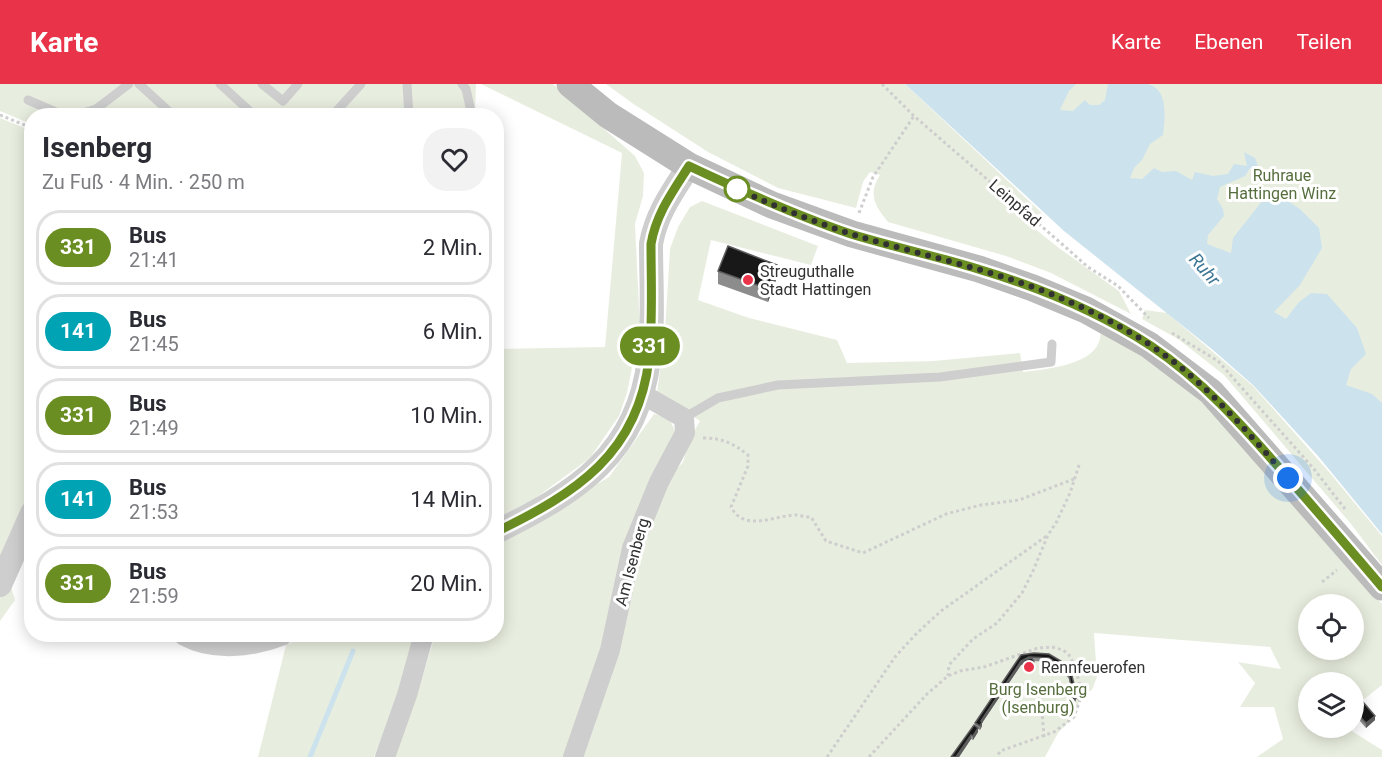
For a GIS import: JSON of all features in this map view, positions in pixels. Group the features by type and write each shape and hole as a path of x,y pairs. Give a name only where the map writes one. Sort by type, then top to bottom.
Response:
{"main road":[{"path":"570,84 608,115 689,166 772,205 852,234 979,269 1032,288 1086,310 1149,345 1211,392 1382,587"}],"street":[{"path":"504,528 570,491 601,466 628,429 642,394 649,359 651,244 654,227 661,211 689,166"},
{"path":"642,394 685,425"},
{"name":"Am Isenberg","path":"573,757 610,650 632,548 685,425"},
{"path":"0,585 24,531"},
{"path":"215,642 242,644 257,642"},
{"path":"385,757 407,695 422,642"}],"lane":[{"path":"103,108 129,84"},
{"path":"139,84 165,108"},
{"path":"262,84 283,101 298,84"},
{"path":"339,108 361,84"},
{"path":"407,84 408,108"},
{"path":"462,84 466,89 470,108"},
{"path":"228,86 248,108"},
{"path":"28,100 46,108"},
{"path":"685,425 718,398 778,385 940,377 1051,362 1052,344"}],"path":[{"name":"Leinpfad","path":"882,84 914,116 1088,267 1118,286"},
{"path":"0,115 24,125"},
{"path":"852,234 873,177 914,116"},
{"path":"685,425 693,437 715,438 733,443 748,455 748,466 731,507 735,515 752,522 796,515 811,517 826,541 863,553 946,514 981,504 1019,500 1074,479"},
{"path":"948,676 949,665 973,639 997,623 1022,593 1034,571 1047,535 1056,523 1080,462"},
{"path":"827,757 895,657 917,633 941,612 1047,535"},
{"path":"871,757 873,752 927,694 948,676 960,671 984,667 1038,648 1052,647 1070,655 1082,694 1074,717 1054,732 1000,752 997,757"},
{"path":"1044,737 1041,700 1048,689"}],"green space":[{"path":"0,84 476,84 475,108 24,108 24,121 0,111"},
{"path":"481,84 553,84 635,156 644,173 643,196 635,224 640,327 627,393 619,416 590,458 529,503 504,515 504,349 605,347 622,153"},
{"path":"606,84 905,84 1046,217 1020,217 1119,291 1131,314 1051,273 1006,256 888,222 874,199 874,188 880,175 870,172 863,182 856,208 778,188 708,152"},
{"name":"Ruhraue Hattingen Winz","path":"1031,84 1382,84 1382,430"},
{"path":"0,118 24,128 24,519 3,561 15,600 0,621"},
{"name":"Burg Isenberg (Isenburg)","path":"702,201 818,246 811,265 711,240 698,300 749,318 837,340 847,363 933,361 1020,353 1023,372 1066,365 1086,356 1099,342 1101,327 1155,361 1207,405 1312,518 1382,604 1382,685 1364,699 1364,672 1298,672 1298,738 1363,738 1382,750 1382,757 1257,757 1283,739 1274,707 1240,707 1255,683 1238,662 1281,669 1270,647 1094,633 1097,677 1092,690 1081,696 1074,716 1058,733 1045,757 578,757 638,547 664,483 683,462 690,438 700,421 657,393 665,330 670,249 678,227 690,207"},
{"path":"1145,310 1167,313 1253,386 1382,536 1382,565 1351,524 1224,375 1178,339 1142,319"},
{"path":"654,414 669,418 675,431 606,650 567,757 393,757 415,701 433,642 504,642 504,537 609,477"},
{"path":"293,642 414,642 398,695 374,757 258,757 286,645"}],"water":[{"name":"Ruhr","path":"905,84 1076,84 1069,91 1060,110 1073,111 1085,100 1090,105 1099,105 1105,100 1108,84 1147,84 1159,91 1162,98 1165,113 1163,135 1150,144 1130,178 1142,179 1154,168 1162,172 1176,171 1192,180 1195,172 1213,176 1228,174 1234,164 1247,166 1244,152 1255,158 1259,169 1250,168 1245,176 1220,187 1217,199 1224,216 1208,235 1207,244 1231,253 1233,238 1266,196 1285,199 1300,209 1319,228 1322,248 1300,285 1274,312 1286,319 1299,302 1311,293 1327,294 1357,328 1366,354 1351,369 1346,385 1372,394 1382,403 1382,534 1318,456 1253,385 1213,350 1064,231"}],"building":[{"path":"728,246 777,265 768,289 718,271"},
{"path":"1049,654 1061,661 1071,672 1076,692 1080,692 1076,695 1071,710 1066,709 1072,690 1069,675 1065,669 1049,658 1029,657 1021,661 981,721 980,726 975,723 1021,655"},
{"path":"1032,658 1034,662 1030,668 1025,666 1024,660"},
{"path":"1364,703 1375,716 1366,723 1364,721"},
{"path":"974,725 978,728 973,736 971,735 956,757 951,757"}],"waterway":[{"path":"310,757 353,651"}],"bus line":[{"name":"331","path":"504,528 570,491 601,466 628,429 642,394 649,359 651,244 654,227 661,211 689,166 803,217 874,241 979,269 1086,310 1129,332 1169,359 1211,392 1382,587"}],"place":[{"name":"Streuguthalle Stadt Hattingen","path":"748,280"},
{"name":"Rennfeuerofen","path":"1029,667"}],"route":[{"path":"737,189 731,186 772,205 852,234 979,269 1032,288 1086,310 1129,332 1169,359 1211,392 1288,478"}]}
